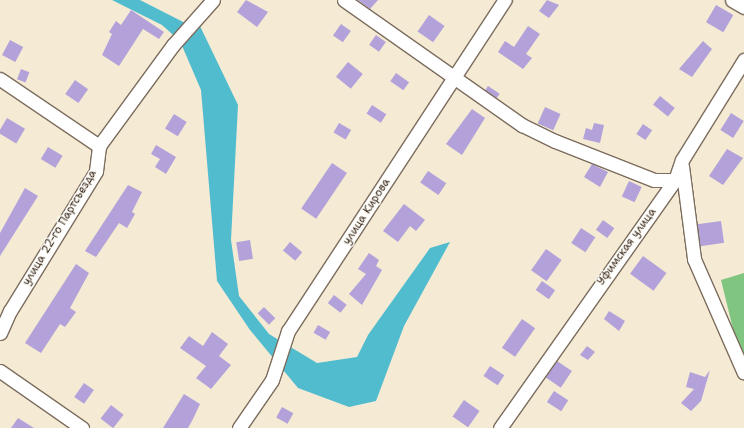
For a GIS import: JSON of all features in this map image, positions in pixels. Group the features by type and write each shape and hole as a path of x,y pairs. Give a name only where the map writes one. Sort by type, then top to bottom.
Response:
{"street":[{"name":"улица 22-го Партсъезда","path":"0,333 10,311 96,171 99,146 173,45 213,0"},
{"path":"344,0 454,79 522,125 555,142 654,180 675,180"},
{"name":"улица Кирова","path":"239,428 272,380 288,331 505,0"},
{"path":"732,0 744,7"},
{"name":"Уфимская улица","path":"500,428 675,180 682,160 744,60"},
{"path":"0,79 99,146"},
{"path":"682,160 694,259 744,373"},
{"path":"0,371 82,428"}],"green space":[{"path":"744,273 744,374 721,280"}],"water":[{"path":"112,0 140,0 195,28 199,24 238,105 231,240 239,296 269,334 317,363 357,357 368,335 430,248 450,242 404,326 376,401 349,407 298,388 250,330 217,281 201,90 180,41 162,25"}],"building":[{"path":"246,0 268,12 257,27 237,12"},
{"path":"358,0 378,0 370,9"},
{"path":"547,0 559,5 549,18 539,11"},
{"path":"716,5 733,15 723,32 706,22"},
{"path":"131,10 164,32 159,39 143,29 119,66 102,55 112,34 109,32 116,21 121,25"},
{"path":"429,15 445,26 433,42 418,31"},
{"path":"341,24 351,31 343,42 333,35"},
{"path":"528,26 540,34 526,54 532,58 523,69 498,52 505,41 514,47"},
{"path":"376,35 386,42 379,52 369,45"},
{"path":"10,40 23,47 15,62 2,55"},
{"path":"703,41 712,49 692,77 679,69"},
{"path":"348,62 363,74 351,89 336,77"},
{"path":"21,69 29,72 25,82 17,79"},
{"path":"396,73 409,82 403,90 390,81"},
{"path":"75,80 88,89 78,103 65,94"},
{"path":"488,86 500,94 497,98 485,90"},
{"path":"660,96 675,108 668,117 653,105"},
{"path":"372,105 386,114 381,123 367,113"},
{"path":"545,107 561,114 553,130 538,123"},
{"path":"472,109 485,118 462,155 446,144"},
{"path":"731,113 744,121 733,138 720,130"},
{"path":"174,114 187,122 178,136 165,128"},
{"path":"7,118 25,129 16,143 0,134 0,130"},
{"path":"339,123 351,130 346,140 334,133"},
{"path":"594,123 604,125 600,143 583,139 586,128 592,130"},
{"path":"643,124 652,130 645,140 636,134"},
{"path":"156,145 176,157 166,174 155,167 160,159 151,154"},
{"path":"48,147 63,156 55,168 41,159"},
{"path":"727,149 743,158 723,185 709,176"},
{"path":"332,163 347,173 316,219 301,209"},
{"path":"592,164 608,172 600,187 584,177"},
{"path":"428,171 446,183 438,195 420,183"},
{"path":"629,181 642,187 635,202 622,196"},
{"path":"128,185 142,192 132,212 135,214 127,228 119,223 96,257 85,251"},
{"path":"25,188 38,196 0,256 0,233"},
{"path":"404,204 425,220 416,231 410,226 398,242 383,231"},
{"path":"603,220 614,228 607,238 596,230"},
{"path":"721,221 724,243 700,246 697,224"},
{"path":"581,228 595,237 585,252 571,243"},
{"path":"250,240 253,259 239,261 236,242"},
{"path":"290,242 302,252 295,261 283,250"},
{"path":"546,249 562,260 547,281 531,270"},
{"path":"369,253 379,260 376,266 382,270 362,305 349,294 366,274 358,269"},
{"path":"643,256 666,273 654,291 630,274"},
{"path":"76,264 89,273 70,308 76,312 65,327 60,324 41,353 25,343"},
{"path":"542,281 555,290 549,299 536,290"},
{"path":"334,295 347,305 340,313 328,303"},
{"path":"264,307 275,318 269,325 258,313"},
{"path":"609,311 625,321 619,331 604,319"},
{"path":"522,319 535,328 515,357 502,348"},
{"path":"318,325 330,332 326,340 314,333"},
{"path":"212,332 228,344 219,356 231,365 211,389 196,378 206,366 180,348 189,336 203,346"},
{"path":"587,346 595,352 588,360 580,355"},
{"path":"557,361 572,371 561,388 546,378"},
{"path":"490,366 504,375 498,385 483,376"},
{"path":"710,370 701,401 691,411 681,403 694,389 686,387 690,372 705,377"},
{"path":"84,383 94,390 84,404 74,397"},
{"path":"554,391 568,400 561,411 547,402"},
{"path":"184,394 200,404 188,428 163,428"},
{"path":"464,400 480,411 468,427 453,416"},
{"path":"111,405 124,415 113,428 101,418"},
{"path":"282,407 293,413 288,424 276,417"},
{"path":"18,418 34,428 11,428"}]}
